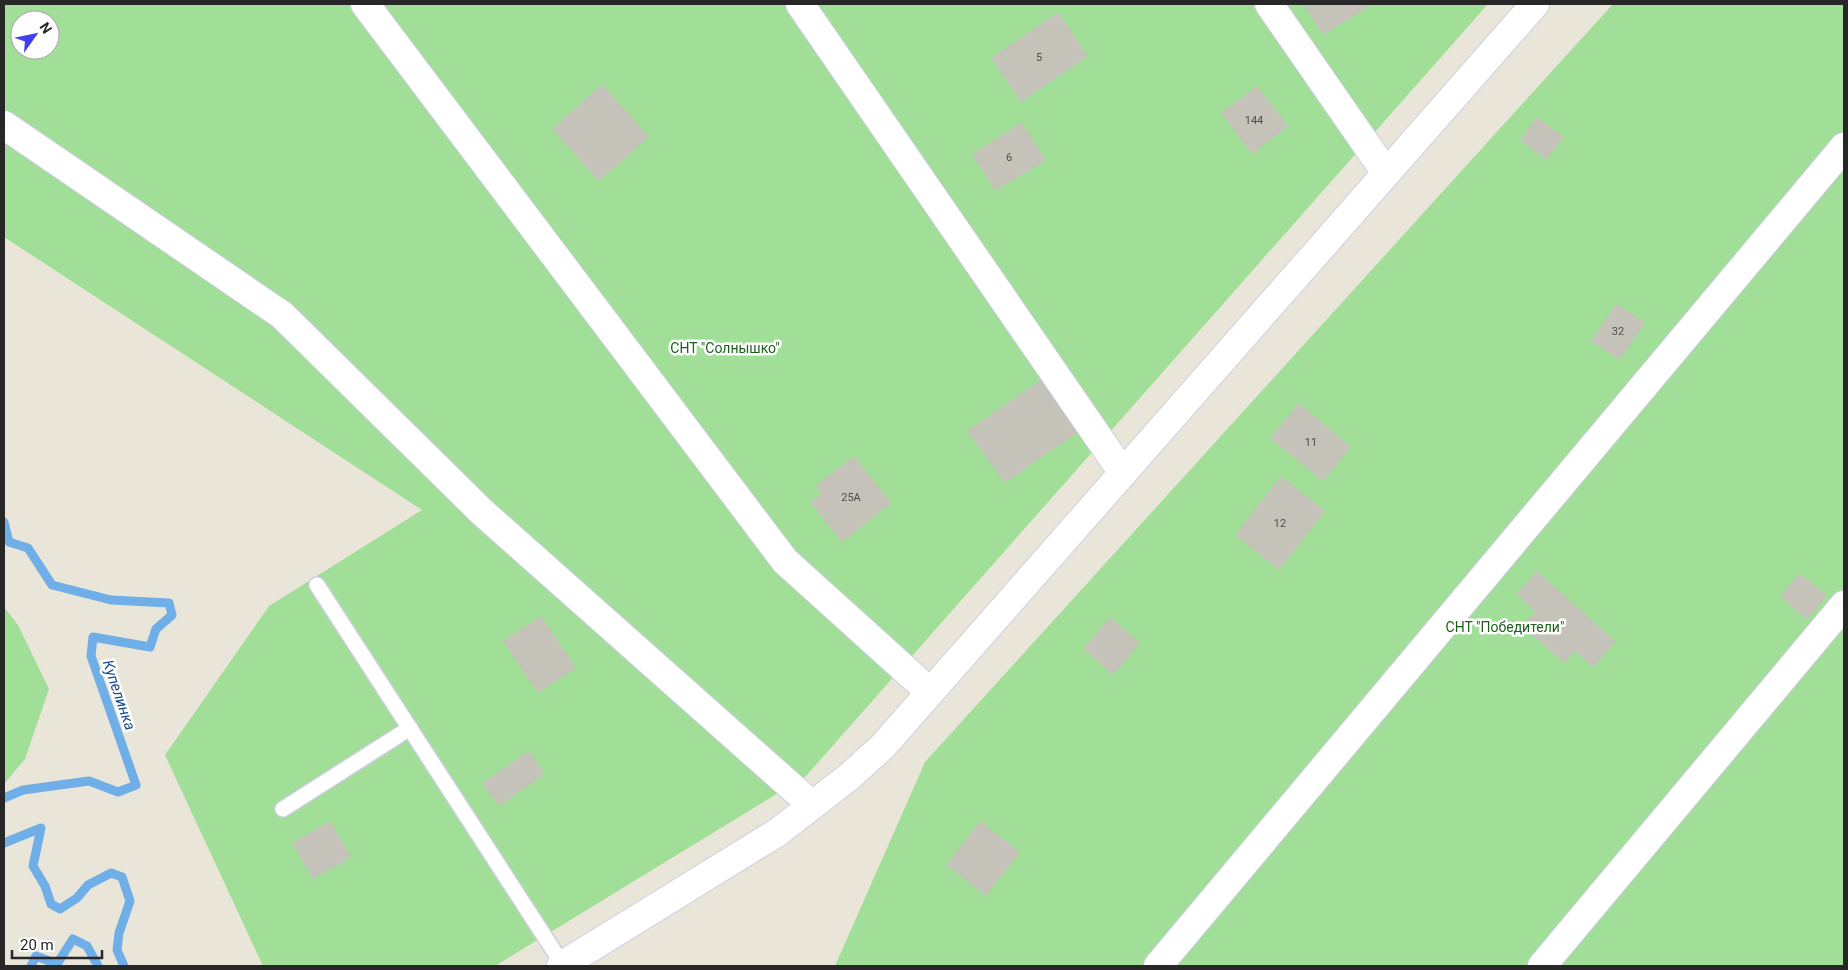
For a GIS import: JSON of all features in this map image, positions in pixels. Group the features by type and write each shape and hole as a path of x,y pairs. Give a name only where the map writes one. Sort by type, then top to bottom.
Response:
{"street":[{"path":"365,4 785,560 930,692"},
{"path":"800,4 1123,473"},
{"path":"1269,4 1386,174"},
{"path":"562,966 778,832 850,776 883,746 1535,4"},
{"path":"4,125 282,315 482,512 812,806"},
{"path":"1158,966 1844,147"},
{"path":"1542,966 1844,605"}],"lane":[{"path":"317,585 562,966"},
{"path":"283,809 410,728"}],"green space":[{"name":"СНТ \"Солнышко\"","path":"4,4 1488,4 806,776 495,966 263,966 165,755 269,606 422,510 4,237"},
{"name":"СНТ \"Победители\"","path":"1613,4 1844,4 1844,966 835,966 925,762"},
{"path":"4,607 18,625 49,689 25,759 4,784"}],"building":[{"path":"1303,4 1373,4 1323,35"},
{"path":"1058,12 1088,56 1021,102 991,58"},
{"path":"602,84 649,137 599,181 552,129"},
{"path":"1257,86 1288,126 1252,154 1221,113"},
{"path":"1537,117 1564,137 1546,160 1520,140"},
{"path":"1022,122 1046,160 995,191 972,154"},
{"path":"1616,304 1645,322 1620,360 1591,341"},
{"path":"1046,376 1082,429 1005,483 967,431"},
{"path":"1299,403 1351,447 1323,481 1270,438"},
{"path":"854,456 891,503 842,542 810,502 821,493 815,486"},
{"path":"1281,476 1325,511 1279,570 1235,535"},
{"path":"1537,571 1616,642 1593,667 1575,651 1564,663 1522,626 1535,612 1516,594"},
{"path":"1800,573 1827,596 1807,620 1780,596"},
{"path":"541,616 576,668 538,693 503,641"},
{"path":"1110,617 1140,643 1113,675 1083,649"},
{"path":"529,751 545,774 499,806 482,783"},
{"path":"330,821 351,857 313,879 292,843"},
{"path":"980,821 1020,852 986,896 946,865"}],"waterway":[{"name":"Купелинка","path":"4,522 9,542 28,548 52,585 111,600 169,603 172,615 156,629 150,647 93,637 91,656 136,785 118,792 89,781 23,790 4,798"},
{"name":"Купелинка","path":"4,843 41,828 33,866 45,886 51,904 60,909 77,898 88,885 111,873 122,877 130,901 119,933 117,950 124,966"},
{"name":"Купелинка","path":"31,966 36,956 57,964 73,939 87,946 98,966"}]}
